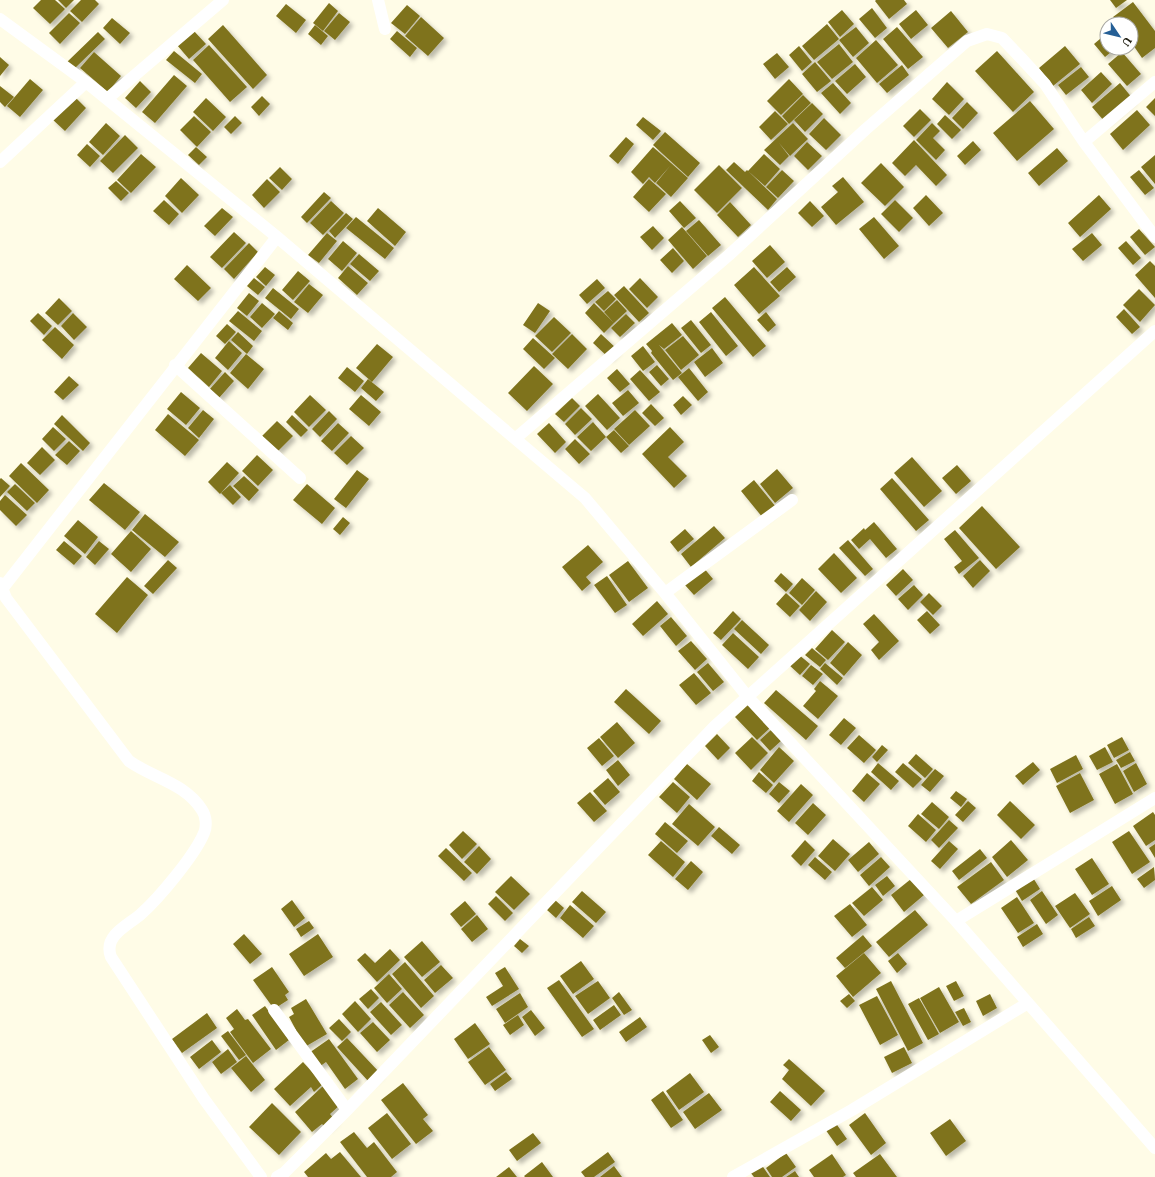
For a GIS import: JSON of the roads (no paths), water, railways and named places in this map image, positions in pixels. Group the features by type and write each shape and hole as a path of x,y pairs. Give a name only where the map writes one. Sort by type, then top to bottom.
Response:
{"street":[{"path":"106,99 223,0"},
{"path":"378,0 385,30"},
{"path":"0,19 86,82 277,237 585,498 665,593 747,696 956,922 1155,1148"},
{"path":"516,438 729,255 861,134 967,41 987,34 1002,38 1045,84 1084,142 1155,237"},
{"path":"0,162 86,82"},
{"path":"1084,142 1155,82"},
{"path":"261,1177 204,1099 108,951 115,935 142,913 174,877 196,847 205,832 206,823 202,810 173,783 143,770 130,761 6,598 1,586 277,237"},
{"path":"283,1176 715,726 1155,331"},
{"path":"176,365 300,478"},
{"path":"665,593 792,500"},
{"path":"956,922 1155,798"},
{"path":"733,1177 852,1110 1028,1003"},
{"path":"274,1010 347,1110"}]}
